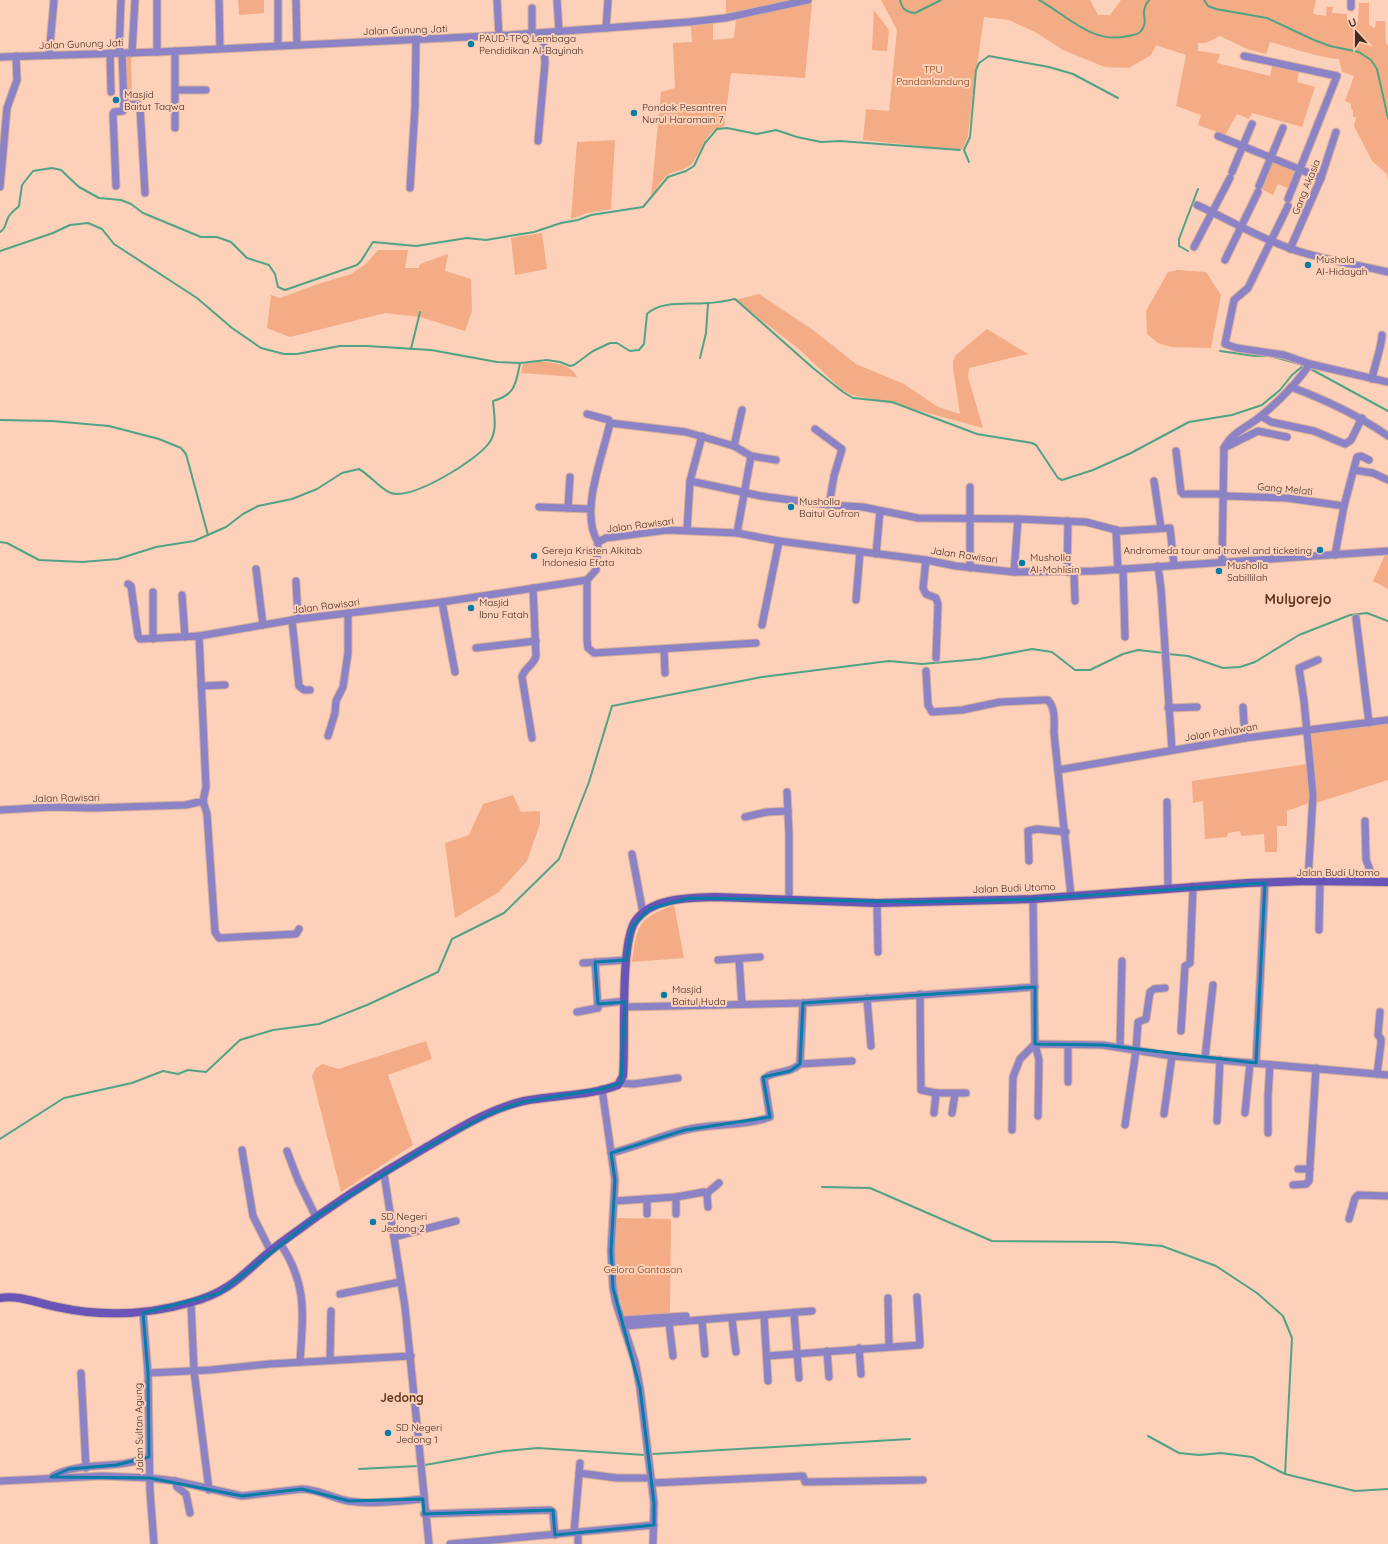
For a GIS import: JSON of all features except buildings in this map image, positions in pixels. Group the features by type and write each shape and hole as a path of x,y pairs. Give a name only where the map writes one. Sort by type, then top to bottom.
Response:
{"street":[{"path":"49,55 54,0"},
{"path":"116,186 113,114 114,112 123,111 124,105 121,53 121,0"},
{"path":"132,52 135,0"},
{"path":"219,0 220,48"},
{"path":"278,0 278,45"},
{"path":"296,0 297,44"},
{"path":"497,0 499,36"},
{"path":"558,0 559,31"},
{"path":"606,28 608,0"},
{"name":"Jalan Gunung Jati","path":"0,57 157,52 297,44 532,34 725,18 808,0"},
{"path":"157,1 157,52"},
{"path":"532,8 532,34"},
{"path":"538,141 545,63 543,33"},
{"path":"410,188 415,108 416,39"},
{"path":"175,51 176,128"},
{"path":"110,53 111,92"},
{"path":"0,187 7,108 17,80 16,56"},
{"path":"1244,56 1337,76 1288,203 1248,288 1234,300 1226,344 1237,348 1284,355 1309,367 1388,382"},
{"path":"176,90 206,90"},
{"path":"124,105 138,104 140,107 145,193"},
{"path":"1194,247 1231,175 1252,124"},
{"path":"1225,260 1259,189 1283,128"},
{"name":"Gang Akasia","path":"1290,249 1321,178 1336,132"},
{"path":"1218,136 1321,178"},
{"path":"1197,205 1270,241 1290,249 1318,257 1388,272"},
{"path":"1372,379 1376,363 1381,352 1382,335"},
{"path":"1222,562 1224,448 1235,434 1261,416 1291,388 1309,367"},
{"path":"1291,388 1318,397 1362,418 1388,436"},
{"path":"734,446 742,410"},
{"path":"588,414 609,420 610,423 686,432 734,446 751,456 776,460"},
{"path":"1261,416 1271,422 1314,431 1346,444 1351,440 1362,418"},
{"path":"598,542 595,536 590,509 595,480 610,423"},
{"path":"815,429 842,449 834,476 829,505"},
{"path":"1224,448 1258,431 1287,437"},
{"path":"687,530 690,481 702,436"},
{"name":"Gang Melati","path":"1176,451 1181,492 1183,494 1287,498 1344,506"},
{"path":"737,533 743,493 751,456"},
{"path":"1335,555 1344,506 1357,457 1361,456 1369,460"},
{"path":"1354,470 1373,473 1388,480"},
{"path":"568,508 570,477"},
{"path":"690,481 743,493 829,505 863,507 918,518 971,520 1018,519 1086,522 1116,530 1170,528 1174,565"},
{"path":"1154,481 1161,528"},
{"path":"970,487 970,568"},
{"path":"539,507 590,509"},
{"path":"876,554 880,511"},
{"path":"1014,572 1018,519"},
{"path":"1068,521 1070,572 1075,601"},
{"name":"Jalan Rawisari","path":"153,639 199,636 295,620 442,602 587,580 596,570 598,542 606,538 633,534 687,530 737,533 779,541 926,560 970,568 1014,572 1070,572 1388,551"},
{"path":"1116,530 1126,637"},
{"path":"762,625 779,541"},
{"path":"856,600 860,552"},
{"path":"926,560 923,588 926,594 936,598 938,604 936,658"},
{"path":"1158,566 1161,589 1172,750"},
{"path":"256,569 263,625"},
{"path":"587,580 587,640 588,648 594,653 756,643"},
{"path":"296,581 295,620 299,686 304,690 310,690"},
{"path":"128,584 131,586 138,636 140,639 153,639 153,592"},
{"path":"532,738 522,677 523,672 535,660 536,641 533,588"},
{"path":"182,595 185,637"},
{"path":"442,602 455,672"},
{"path":"328,736 335,713 336,701 343,687 348,653 348,613"},
{"path":"1356,618 1369,723"},
{"path":"199,636 206,787 203,801 208,814 215,932 219,938 296,934 299,929"},
{"path":"476,648 536,641"},
{"path":"664,649 666,673"},
{"path":"1308,881 1313,803 1308,730 1299,668 1318,660"},
{"path":"926,671 928,705 932,712 962,710 1000,702 1048,700 1053,710 1071,896"},
{"path":"201,686 225,685"},
{"path":"1168,708 1197,707"},
{"path":"1243,707 1245,738"},
{"name":"Jalan Pahlawan","path":"1058,770 1245,738 1388,720"},
{"path":"787,792 789,899"},
{"name":"Jalan Rawisari","path":"0,810 52,807 109,808 186,805 203,801"},
{"path":"1167,802 1168,888"},
{"path":"745,817 767,812 788,811"},
{"path":"1365,822 1366,859 1374,882"},
{"path":"1029,862 1028,831 1037,829 1066,832"},
{"path":"621,1083 624,1071 626,960 632,927 643,913 632,854"},
{"path":"1319,930 1320,881"},
{"path":"1246,1113 1253,1063 1265,882"},
{"name":"Jalan Budi Utomo","path":"643,913 664,903 689,898 789,899 878,903 1033,899 1265,882 1388,882"},
{"path":"1182,1031 1185,966 1190,963 1194,886"},
{"path":"1033,899 1035,1044 1039,1060 1038,1116"},
{"path":"878,903 878,952"},
{"path":"718,960 760,958"},
{"path":"739,959 742,1004"},
{"path":"583,963 626,960"},
{"path":"1120,1047 1122,961"},
{"path":"577,1012 598,1008 595,962"},
{"path":"1205,1058 1213,986"},
{"path":"598,1004 804,1003 1035,987"},
{"path":"1125,1125 1136,1051 1138,1022 1146,1019 1150,992 1154,989 1165,988"},
{"path":"920,994 920,1088 926,1092 955,1094 966,1093"},
{"path":"868,998 871,1046"},
{"path":"800,1064 804,1003"},
{"path":"1377,1074 1382,1043 1378,1036 1380,1012"},
{"path":"1012,1130 1013,1077 1020,1059 1035,1044 1120,1047 1136,1051 1172,1056 1388,1075"},
{"path":"1068,1046 1068,1082"},
{"path":"1164,1114 1172,1056"},
{"path":"1217,1121 1220,1060"},
{"path":"611,1153 684,1130 709,1125 752,1121 770,1117 765,1078 790,1071 800,1064 852,1061"},
{"path":"1268,1133 1270,1065"},
{"path":"1293,1185 1308,1183 1316,1068"},
{"path":"0,1298 21,1298 57,1307 91,1312 143,1313 209,1298 230,1286 270,1250 316,1217 425,1148 469,1124 508,1106 537,1099 602,1089 621,1083 633,1084 678,1078"},
{"path":"602,1089 615,1180 611,1251 612,1268 616,1303 635,1362 640,1388 654,1503 653,1544"},
{"path":"934,1112 936,1093"},
{"path":"952,1113 955,1094"},
{"path":"242,1150 253,1216 270,1250"},
{"path":"287,1152 301,1187 316,1217"},
{"path":"1298,1169 1310,1169"},
{"path":"384,1174 411,1356 424,1514 429,1544"},
{"path":"706,1194 718,1183"},
{"path":"615,1201 676,1197 702,1192 706,1194"},
{"path":"706,1194 708,1207"},
{"path":"1349,1219 1355,1198 1358,1195 1388,1196"},
{"path":"676,1197 676,1214"},
{"path":"647,1199 647,1214"},
{"path":"394,1237 456,1221"},
{"path":"280,1243 291,1259 300,1286 302,1316 300,1362"},
{"path":"340,1294 400,1282"},
{"path":"767,1356 859,1348 920,1345 917,1297"},
{"path":"888,1298 889,1346"},
{"path":"191,1303 194,1371 209,1490"},
{"path":"330,1360 331,1311"},
{"path":"623,1323 702,1321 794,1314 812,1311"},
{"name":"Jalan Sultan Agung","path":"143,1313 148,1373 149,1456 154,1544"},
{"path":"794,1314 799,1378"},
{"path":"623,1323 686,1316"},
{"path":"764,1316 768,1381"},
{"path":"732,1319 736,1352"},
{"path":"702,1321 704,1354"},
{"path":"669,1323 673,1356"},
{"path":"859,1348 861,1374"},
{"path":"827,1351 829,1377"},
{"path":"148,1373 194,1371 330,1360 411,1356"},
{"path":"81,1373 86,1468"},
{"path":"51,1477 69,1469 131,1462 149,1456"},
{"path":"578,1544 576,1532 580,1463"},
{"path":"579,1473 651,1481 803,1476 805,1482 923,1480"},
{"path":"0,1480 102,1476 150,1478 175,1481 209,1490 242,1496 310,1489 339,1499 356,1501 423,1498"},
{"path":"175,1481 177,1487 186,1494 190,1513"},
{"path":"424,1514 550,1510 553,1512 555,1535"},
{"path":"450,1544 555,1535 654,1524"}],"highlighted area":[{"path":"1265,883 1256,1063 1103,1045 1035,1044 1035,987 803,1003 800,1064 790,1071 763,1077 770,1117 685,1130 611,1153 615,1180 611,1251 613,1288 640,1388 654,1503 654,1525 555,1535 553,1510 424,1514 423,1499 349,1501 302,1489 242,1496 150,1478 51,1477 69,1469 116,1465 149,1457 148,1373 143,1313 220,1293 316,1217 425,1148 489,1114 522,1102 602,1089 621,1083 625,1002 598,1004 595,962 626,960 632,927 649,909 689,898 917,902 1033,899"}],"green space":[{"path":"238,0 264,0 264,13 239,15"},
{"path":"726,0 793,0 726,13"},
{"name":"TPU Pandanlandung","path":"881,0 1090,0 1098,15 1110,15 1121,0 1316,0 1313,14 1326,16 1327,7 1333,7 1332,13 1347,14 1347,21 1358,22 1359,3 1369,3 1369,25 1375,28 1376,21 1385,21 1386,44 1388,45 1388,180 1387,174 1372,161 1354,126 1356,117 1353,117 1351,104 1345,101 1354,76 1342,72 1339,59 1313,54 1270,42 1266,54 1247,49 1220,36 1206,43 1198,43 1198,51 1220,54 1217,63 1270,76 1272,66 1299,71 1297,82 1315,87 1302,127 1252,113 1249,119 1237,114 1225,135 1198,125 1201,115 1176,106 1186,55 1156,45 1151,55 1129,68 1105,67 1063,50 1037,33 1009,20 984,17 968,136 963,149 956,150 863,140 866,109 889,111 897,30"},
{"path":"812,3 805,78 731,73 724,127 718,128 708,135 691,165 668,175 651,197 661,92 675,88 673,43 692,42 691,26 713,23 713,40 734,38 736,19"},
{"path":"874,10 889,30 887,51 872,50"},
{"path":"131,55 132,100 126,101 124,56"},
{"path":"615,140 611,209 587,213 571,219 577,142"},
{"path":"1272,161 1297,171 1290,189 1278,184 1273,195 1261,189"},
{"path":"542,233 547,269 515,275 511,238"},
{"path":"378,250 408,250 405,268 419,268 420,264 448,254 445,271 471,279 472,311 465,331 420,317 385,313 290,337 267,328 271,295 280,298 351,274 366,264"},
{"path":"1177,270 1206,272 1221,295 1211,348 1171,347 1158,343 1147,334 1146,311 1168,272"},
{"path":"759,294 813,330 856,364 904,384 938,407 960,414 953,368 953,361 956,355 987,329 1028,354 969,368 968,377 983,428 895,404 852,395 842,390 799,349 735,300"},
{"path":"536,362 559,364 569,368 577,377 521,373 523,364"},
{"path":"1385,555 1388,555 1388,589 1373,581"},
{"path":"1388,723 1388,780 1316,803 1311,733"},
{"path":"1307,764 1309,803 1287,811 1287,826 1277,826 1277,852 1265,852 1264,834 1241,836 1240,831 1228,833 1227,837 1205,839 1203,801 1193,803 1192,781"},
{"path":"513,795 521,812 540,811 540,824 527,861 499,892 455,918 445,843 469,835 483,804"},
{"path":"674,905 684,958 632,962 635,939 641,925 646,919"},
{"path":"426,1041 432,1059 388,1075 413,1145 341,1192 312,1076 316,1068 323,1064 338,1069"},
{"name":"Gelora Gantasan","path":"617,1218 671,1219 670,1314 629,1317 624,1314 616,1284 614,1254"}],"waterway":[{"path":"900,0 905,10 915,13 941,0"},
{"path":"1039,0 1091,33 1115,38 1135,35 1141,31 1144,23 1144,9 1149,0"},
{"path":"1204,0 1208,6 1216,9 1267,18 1330,46 1359,52 1371,60 1377,69 1388,118"},
{"path":"969,162 964,150 970,137 976,70 979,63 989,56 1049,67 1073,74 1118,98"},
{"path":"0,232 4,228 10,215 19,206 22,185 33,171 52,168 61,170 79,187 99,198 121,200 131,204 143,213 201,237 217,237 231,242 247,258 269,265 275,274 278,287 285,290 357,265 373,242 416,246 467,238 486,240 534,232 591,215 643,207 668,177 686,171 694,166 705,143 717,129 727,128 757,134 776,130 797,137 821,142 840,141 960,150"},
{"path":"1188,251 1179,246 1179,239 1198,189"},
{"path":"0,251 53,233 70,225 88,223 102,229 114,244 197,298 232,328 261,348 284,354 297,354 340,346 367,346 431,350 497,362 520,363 547,360 560,362 570,366 574,365 593,351 610,343 617,343 630,351 639,350 644,344 647,314 660,307 676,304 714,303 735,299 813,368 853,398 892,402 977,434 1032,443 1036,445 1058,478 1062,480 1093,470 1131,453 1189,422 1232,415 1262,405 1280,390 1292,375 1304,365"},
{"path":"700,358 706,333 708,304"},
{"path":"411,349 420,312"},
{"path":"1220,351 1266,356"},
{"path":"1270,356 1303,365"},
{"path":"0,542 7,543 39,560 82,562 118,559 156,547 194,541 226,527 243,514 258,506 292,499 317,489 342,473 359,469 383,489 391,493 401,494 414,491 429,485 459,468 472,459 489,443 494,433 495,417 493,401 500,399 513,388 516,383 520,363"},
{"path":"1309,368 1388,411"},
{"path":"0,420 52,421 109,426 159,439 181,448 186,454 208,535"},
{"path":"1168,654 1188,656 1223,668 1240,667 1255,662 1299,635 1350,615 1367,613 1388,621"},
{"path":"0,1139 64,1098 132,1083 163,1071 178,1074 188,1070 206,1072 240,1040 273,1030 319,1024 367,1005 438,972 452,939 504,913 559,859 589,782 612,706 762,677 889,661 922,664 979,659 1032,649 1052,652 1075,670 1090,670 1123,654 1138,650 1164,653"},
{"path":"822,1187 870,1188 992,1241 1114,1242 1162,1246 1216,1266 1257,1293 1283,1316 1292,1338 1285,1474 1355,1491 1388,1489"},
{"path":"1148,1436 1179,1453 1199,1455 1221,1453 1252,1457 1285,1474"},
{"path":"653,1454 910,1439"},
{"path":"425,1465 504,1451 538,1448 645,1455"},
{"path":"359,1469 418,1466"}],"place":[{"name":"PAUD-TPQ Lembaga Pendidikan Al-Bayinah","path":"471,44"},
{"name":"Masjid Baitut Taqwa","path":"116,100"},
{"name":"Pondok Pesantren Nurul Haromain 7","path":"634,113"},
{"name":"Mushola Al-Hidayah","path":"1308,265"},
{"name":"Musholla Baitul Gufron","path":"791,507"},
{"name":"Andromeda tour and travel and ticketing","path":"1320,550"},
{"name":"Gereja Kristen Alkitab Indonesia Efata","path":"534,556"},
{"name":"Musholla Al-Mohlisin","path":"1022,563"},
{"name":"Musholla Sabillilah","path":"1219,571"},
{"name":"Masjid Ibnu Fatah","path":"471,608"},
{"name":"Masjid Baitul Huda","path":"664,995"},
{"name":"SD Negeri Jedong 2","path":"373,1222"},
{"name":"SD Negeri Jedong 1","path":"388,1433"}],"district":[{"name":"Mulyorejo","path":"1298,599"},
{"name":"Jedong","path":"402,1397"}]}
